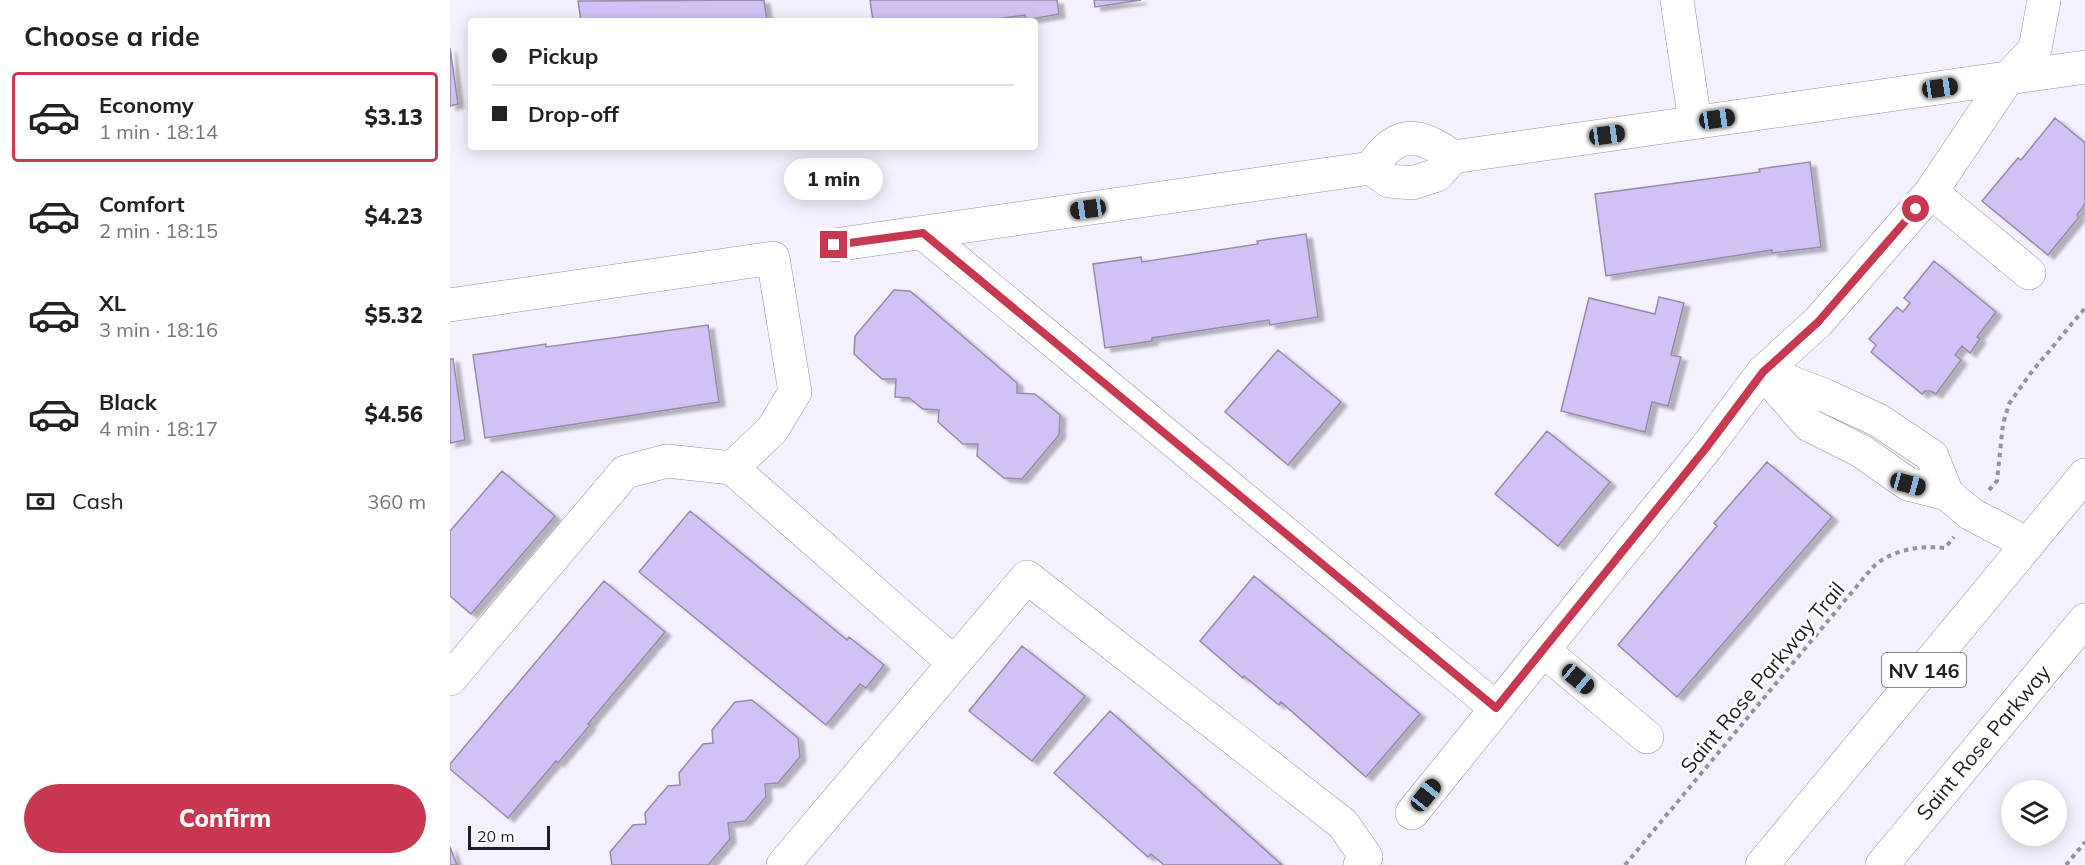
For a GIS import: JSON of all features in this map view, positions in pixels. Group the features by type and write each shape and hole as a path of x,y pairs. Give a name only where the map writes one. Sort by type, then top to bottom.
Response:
{"main road":[{"path":"1677,0 1695,122"},
{"path":"1412,813 1706,448 1763,372 1818,322 1930,192 2007,79 2035,49 2044,0"},
{"path":"834,245 1371,168 1389,181 1412,183 1437,175 1453,157 2085,67"},
{"path":"1371,168 1380,154 1392,143 1408,138 1422,139 1453,157"},
{"path":"1930,192 2029,273"},
{"path":"923,233 1496,708"},
{"path":"450,305 773,258 795,392 772,430 732,468"},
{"path":"1763,372 1809,425 1861,451 1908,484 1947,494 1971,514 2028,544"},
{"path":"450,678 625,472 667,461 732,468 953,662"},
{"name":"NV 146","path":"1762,865 2085,475"},
{"path":"783,865 1027,577 1343,825 1366,857 1360,865"},
{"name":"Saint Rose Parkway","path":"1892,859 2085,620"},
{"path":"1543,650 1647,737"}],"path":[{"path":"1997,481 2003,424 2009,404 2085,308"},
{"name":"Saint Rose Parkway Trail","path":"1625,865 1872,568 1894,553 1932,547 1945,548"},
{"path":"2066,865 2085,842"}],"building":[{"path":"764,0 767,18 581,18 578,1"},
{"path":"870,0 1057,0 1059,14 1037,18 1026,18 1025,15 1005,18 873,18"},
{"path":"1094,0 1141,0 1095,7"},
{"path":"450,48 458,104 450,106"},
{"path":"2055,118 2085,143 2085,204 2077,215 2079,217 2048,255 1982,201 2018,158 2021,160"},
{"path":"1810,162 1821,247 1772,253 1772,250 1606,276 1595,194 1760,172 1759,169"},
{"path":"1306,234 1318,317 1270,325 1269,320 1152,338 1152,341 1105,348 1093,264 1141,257 1142,262"},
{"path":"1934,261 1996,312 1977,337 1980,339 1970,353 1962,346 1955,355 1961,360 1936,394 1925,391 1922,394 1871,352 1876,345 1869,339 1897,307 1903,312 1910,303 1904,298"},
{"path":"894,290 910,291 1017,383 1017,393 1035,394 1060,415 1059,435 1022,479 1004,478 977,456 978,444 963,444 938,422 939,410 923,409 909,398 895,397 896,379 882,379 854,354 855,336"},
{"path":"1659,297 1684,303 1671,355 1681,357 1668,406 1652,402 1645,432 1561,411 1589,298 1655,314"},
{"path":"708,325 719,402 485,438 473,355"},
{"path":"1278,350 1341,402 1288,465 1225,412"},
{"path":"450,359 453,359 465,440 450,443"},
{"path":"1547,431 1610,482 1558,546 1495,494"},
{"path":"1767,462 1832,517 1677,697 1618,645 1717,526 1714,523"},
{"path":"502,471 555,516 471,614 450,596 450,531"},
{"path":"690,511 847,640 849,637 884,665 866,688 860,684 826,725 639,572"},
{"path":"1254,576 1420,714 1366,777 1281,702 1279,705 1244,676 1243,678 1200,641"},
{"path":"604,581 665,632 558,763 556,761 508,818 450,769 450,764"},
{"path":"1022,646 1085,696 1032,761 969,711"},
{"path":"752,700 798,738 800,757 778,783 765,784 766,797 745,821 728,823 730,839 708,865 612,865 610,852 633,825 646,824 645,813 668,786 680,785 679,773 703,744 713,743 712,730 735,702"},
{"path":"1110,711 1282,865 1164,865 1151,854 1148,857 1054,773"},
{"path":"450,847 457,865 450,865"}],"route":[{"path":"834,245 923,233 1496,708 1706,448 1763,372 1818,322 1916,209"}]}
